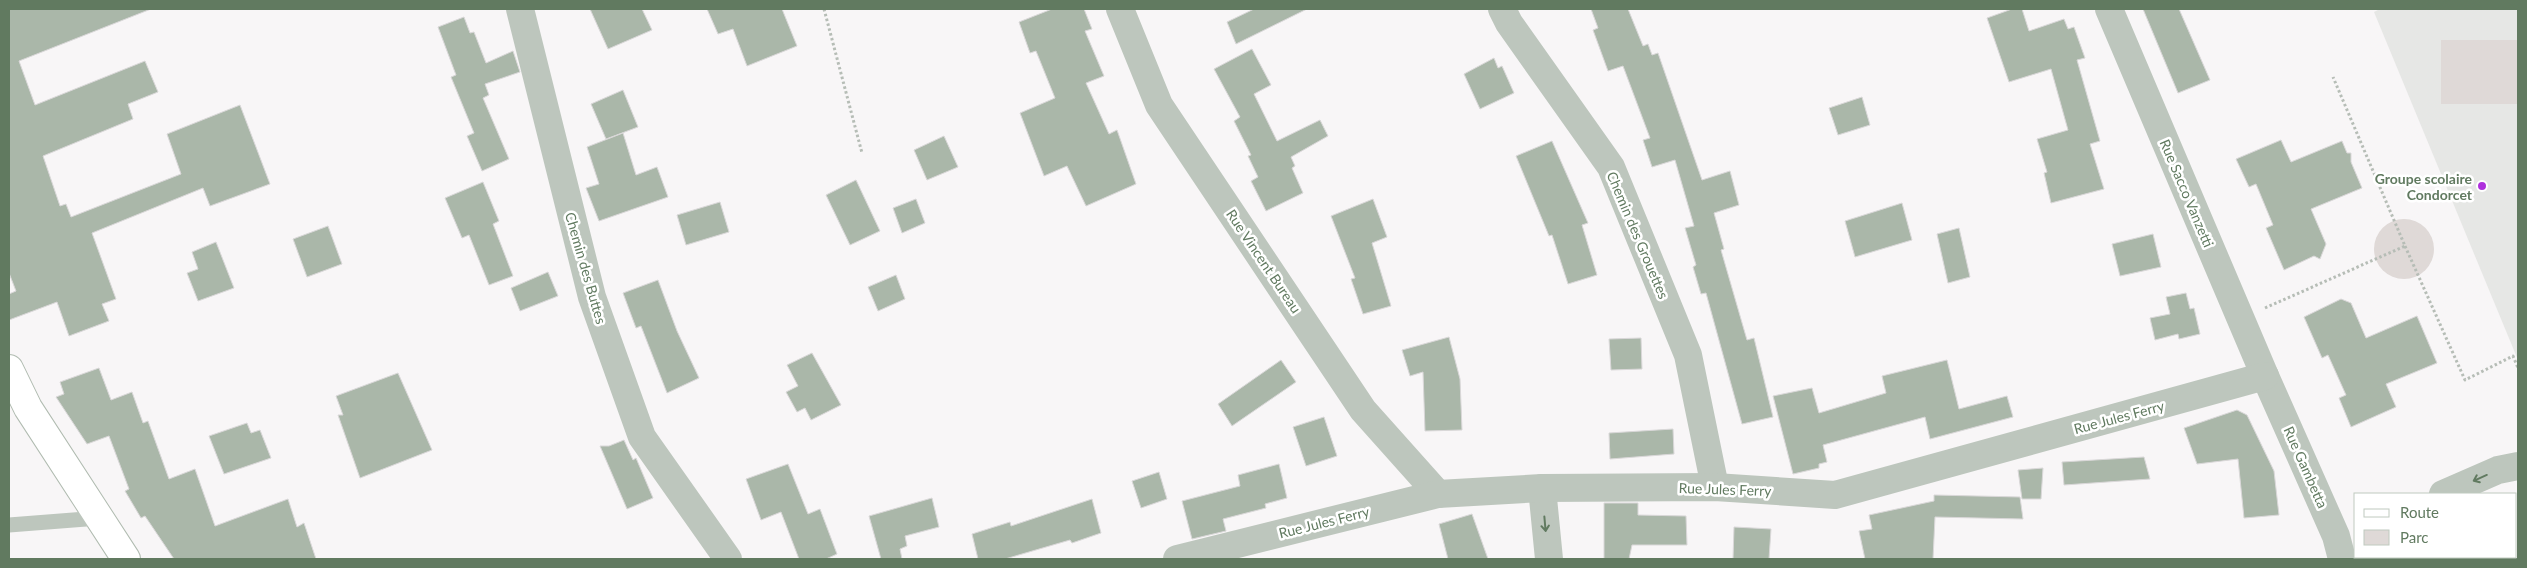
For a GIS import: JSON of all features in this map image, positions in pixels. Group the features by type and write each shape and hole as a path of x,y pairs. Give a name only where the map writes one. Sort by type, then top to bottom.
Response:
{"street":[{"name":"Chemin des Buttes","path":"520,9 592,297 642,437 728,559"},
{"name":"Rue Vincent Bureau","path":"1120,9 1159,105 1363,410 1438,494"},
{"name":"Chemin des Grouettes","path":"1502,9 1509,23 1611,167 1688,355 1715,487"},
{"name":"Rue Sacco Vanzetti","path":"2109,9 2265,376"},
{"path":"9,369 28,408 126,559"},
{"name":"Rue Jules Ferry","path":"1177,559 1438,494 1542,488 1715,487 1835,495 2265,376"},
{"name":"Rue Gambetta","path":"2265,376 2345,542"},
{"path":"2445,493 2498,470 2518,466"},
{"path":"1542,488 1549,559"}],"lane":[{"path":"9,525 99,518"}],"path":[{"path":"824,9 862,153"},
{"path":"2333,77 2465,380 2513,356 2518,368"},
{"path":"2260,310 2406,246"}],"shaded area":[{"name":"Groupe scolaire Condorcet","path":"2380,9 2518,9 2518,360 2374,12"}],"green space":[{"path":"2441,40 2518,40 2518,104 2441,104"},
{"path":"2398,219 2410,219 2421,224 2429,232 2434,243 2432,261 2421,274 2410,279 2398,279 2387,274 2379,266 2374,255 2374,243 2379,232 2387,224"}],"building":[{"path":"9,9 151,9 19,61 35,105 145,61 158,92 128,104 133,119 43,156 60,206 66,204 71,217 181,174 167,134 240,105 270,184 210,206 203,188 92,233 116,299 102,304 109,321 69,336 57,302 9,320 9,294 16,291 9,273"},
{"path":"590,9 642,9 652,30 608,49"},
{"path":"707,9 782,9 797,46 747,66 733,29 718,34"},
{"path":"1052,9 1084,9 1092,29 1085,31 1104,76 1086,83 1109,134 1117,130 1136,184 1086,206 1067,166 1044,176 1020,113 1055,98 1036,51 1030,53 1019,22"},
{"path":"1254,9 1307,9 1236,44 1227,22"},
{"path":"1591,9 1628,9 1643,46 1648,44 1652,55 1658,53 1702,180 1730,171 1739,205 1714,213 1724,249 1721,250 1747,340 1754,338 1773,417 1742,424 1706,293 1701,294 1693,267 1696,265 1685,228 1694,226 1675,160 1652,167 1643,140 1650,138 1623,66 1608,71 1593,30 1598,28"},
{"path":"2012,9 2022,9 2029,31 2064,19 2068,29 2074,27 2085,58 2077,60 2100,141 2090,144 2104,189 2051,203 2044,173 2047,172 2037,139 2068,130 2051,69 2009,82 1987,18"},
{"path":"2143,9 2179,9 2210,80 2178,93"},
{"path":"464,17 470,33 474,32 486,63 513,51 520,72 485,84 489,95 483,98 509,159 482,171 467,136 474,133 451,77 456,75 438,27"},
{"path":"1252,49 1271,85 1254,94 1277,141 1320,120 1328,136 1291,157 1295,166 1292,168 1303,193 1266,211 1251,181 1258,177 1248,156 1251,155 1234,121 1240,117 1214,69"},
{"path":"1494,58 1498,68 1502,66 1514,93 1480,109 1464,74"},
{"path":"623,90 638,127 606,139 591,104"},
{"path":"1862,97 1870,125 1838,135 1829,108"},
{"path":"623,133 636,175 657,167 668,197 599,221 586,188 599,184 587,147"},
{"path":"944,136 958,167 927,180 914,150"},
{"path":"2281,140 2291,162 2342,141 2347,153 2351,153 2351,162 2362,188 2311,209 2326,244 2320,259 2314,256 2284,270 2266,228 2273,225 2256,184 2249,187 2236,159"},
{"path":"1552,141 1588,223 1582,225 1597,275 1568,284 1552,235 1549,236 1516,156"},
{"path":"856,180 880,231 850,245 826,195"},
{"path":"483,182 499,221 493,224 513,276 489,285 469,235 462,238 445,198"},
{"path":"916,199 925,223 902,233 893,208"},
{"path":"1373,199 1387,237 1372,243 1391,306 1363,314 1351,279 1355,278 1331,216"},
{"path":"720,202 729,232 686,245 677,215"},
{"path":"1902,203 1912,240 1855,257 1845,221"},
{"path":"328,226 342,264 307,277 293,239"},
{"path":"1959,228 1970,277 1948,283 1937,234"},
{"path":"2153,234 2161,267 2120,276 2112,244"},
{"path":"216,242 234,288 198,301 187,273 198,269 192,252"},
{"path":"548,272 558,296 520,311 511,288"},
{"path":"896,275 905,299 878,311 868,287"},
{"path":"658,280 677,331 699,378 667,393 641,326 636,328 623,293"},
{"path":"2186,293 2190,309 2194,308 2200,334 2179,339 2178,334 2155,340 2150,318 2170,314 2166,297"},
{"path":"2341,299 2351,303 2366,338 2417,316 2437,363 2386,384 2396,407 2351,427 2339,398 2346,395 2328,355 2322,358 2304,317"},
{"path":"1449,337 1460,379 1462,430 1425,431 1423,372 1410,376 1402,350"},
{"path":"1641,338 1642,369 1611,370 1609,339"},
{"path":"812,353 841,405 811,420 805,408 797,412 786,392 798,386 787,365"},
{"path":"1281,360 1296,382 1232,426 1218,404"},
{"path":"1947,360 1959,409 2007,396 2013,417 1930,439 1925,417 1823,445 1827,462 1819,464 1819,468 1793,474 1773,396 1812,388 1819,413 1886,393 1882,376"},
{"path":"99,368 111,400 132,392 143,423 148,421 169,479 195,469 215,526 288,499 297,527 304,523 316,559 174,559 145,516 141,518 125,491 129,489 109,436 87,444 56,397 64,394 60,382"},
{"path":"398,373 432,450 360,478 338,415 343,415 336,396"},
{"path":"2237,410 2247,415 2274,471 2279,515 2244,518 2238,459 2197,464 2184,428"},
{"path":"1324,417 1337,456 1306,466 1293,427"},
{"path":"247,423 251,433 260,430 271,458 224,474 209,436"},
{"path":"1673,429 1674,454 1610,459 1609,433"},
{"path":"624,440 633,460 636,458 653,498 627,509 600,446 609,446"},
{"path":"2144,457 2150,479 2064,485 2062,462"},
{"path":"788,464 808,514 820,509 837,554 826,559 799,559 781,512 761,520 746,479"},
{"path":"1279,464 1287,498 1265,504 1266,508 1223,519 1226,531 1192,539 1182,501 1240,486 1238,475"},
{"path":"2043,468 2041,499 2022,499 2018,470"},
{"path":"1159,472 1167,499 1141,508 1132,481"},
{"path":"1934,495 2020,497 2023,519 1935,517 1933,559 1865,559 1859,531 1872,529 1869,515 1934,501"},
{"path":"932,498 939,527 905,536 907,546 900,549 902,559 881,559 869,516"},
{"path":"1092,499 1101,533 1072,543 1070,540 1005,559 978,559 972,534 1010,522 1011,526"},
{"path":"1604,503 1638,503 1638,515 1686,516 1687,545 1632,545 1629,559 1604,559"},
{"path":"1472,514 1488,559 1448,559 1439,524"},
{"path":"1734,527 1771,529 1769,559 1733,559"}],"place":[{"name":"Groupe scolaire Condorcet","path":"2482,186"}]}
